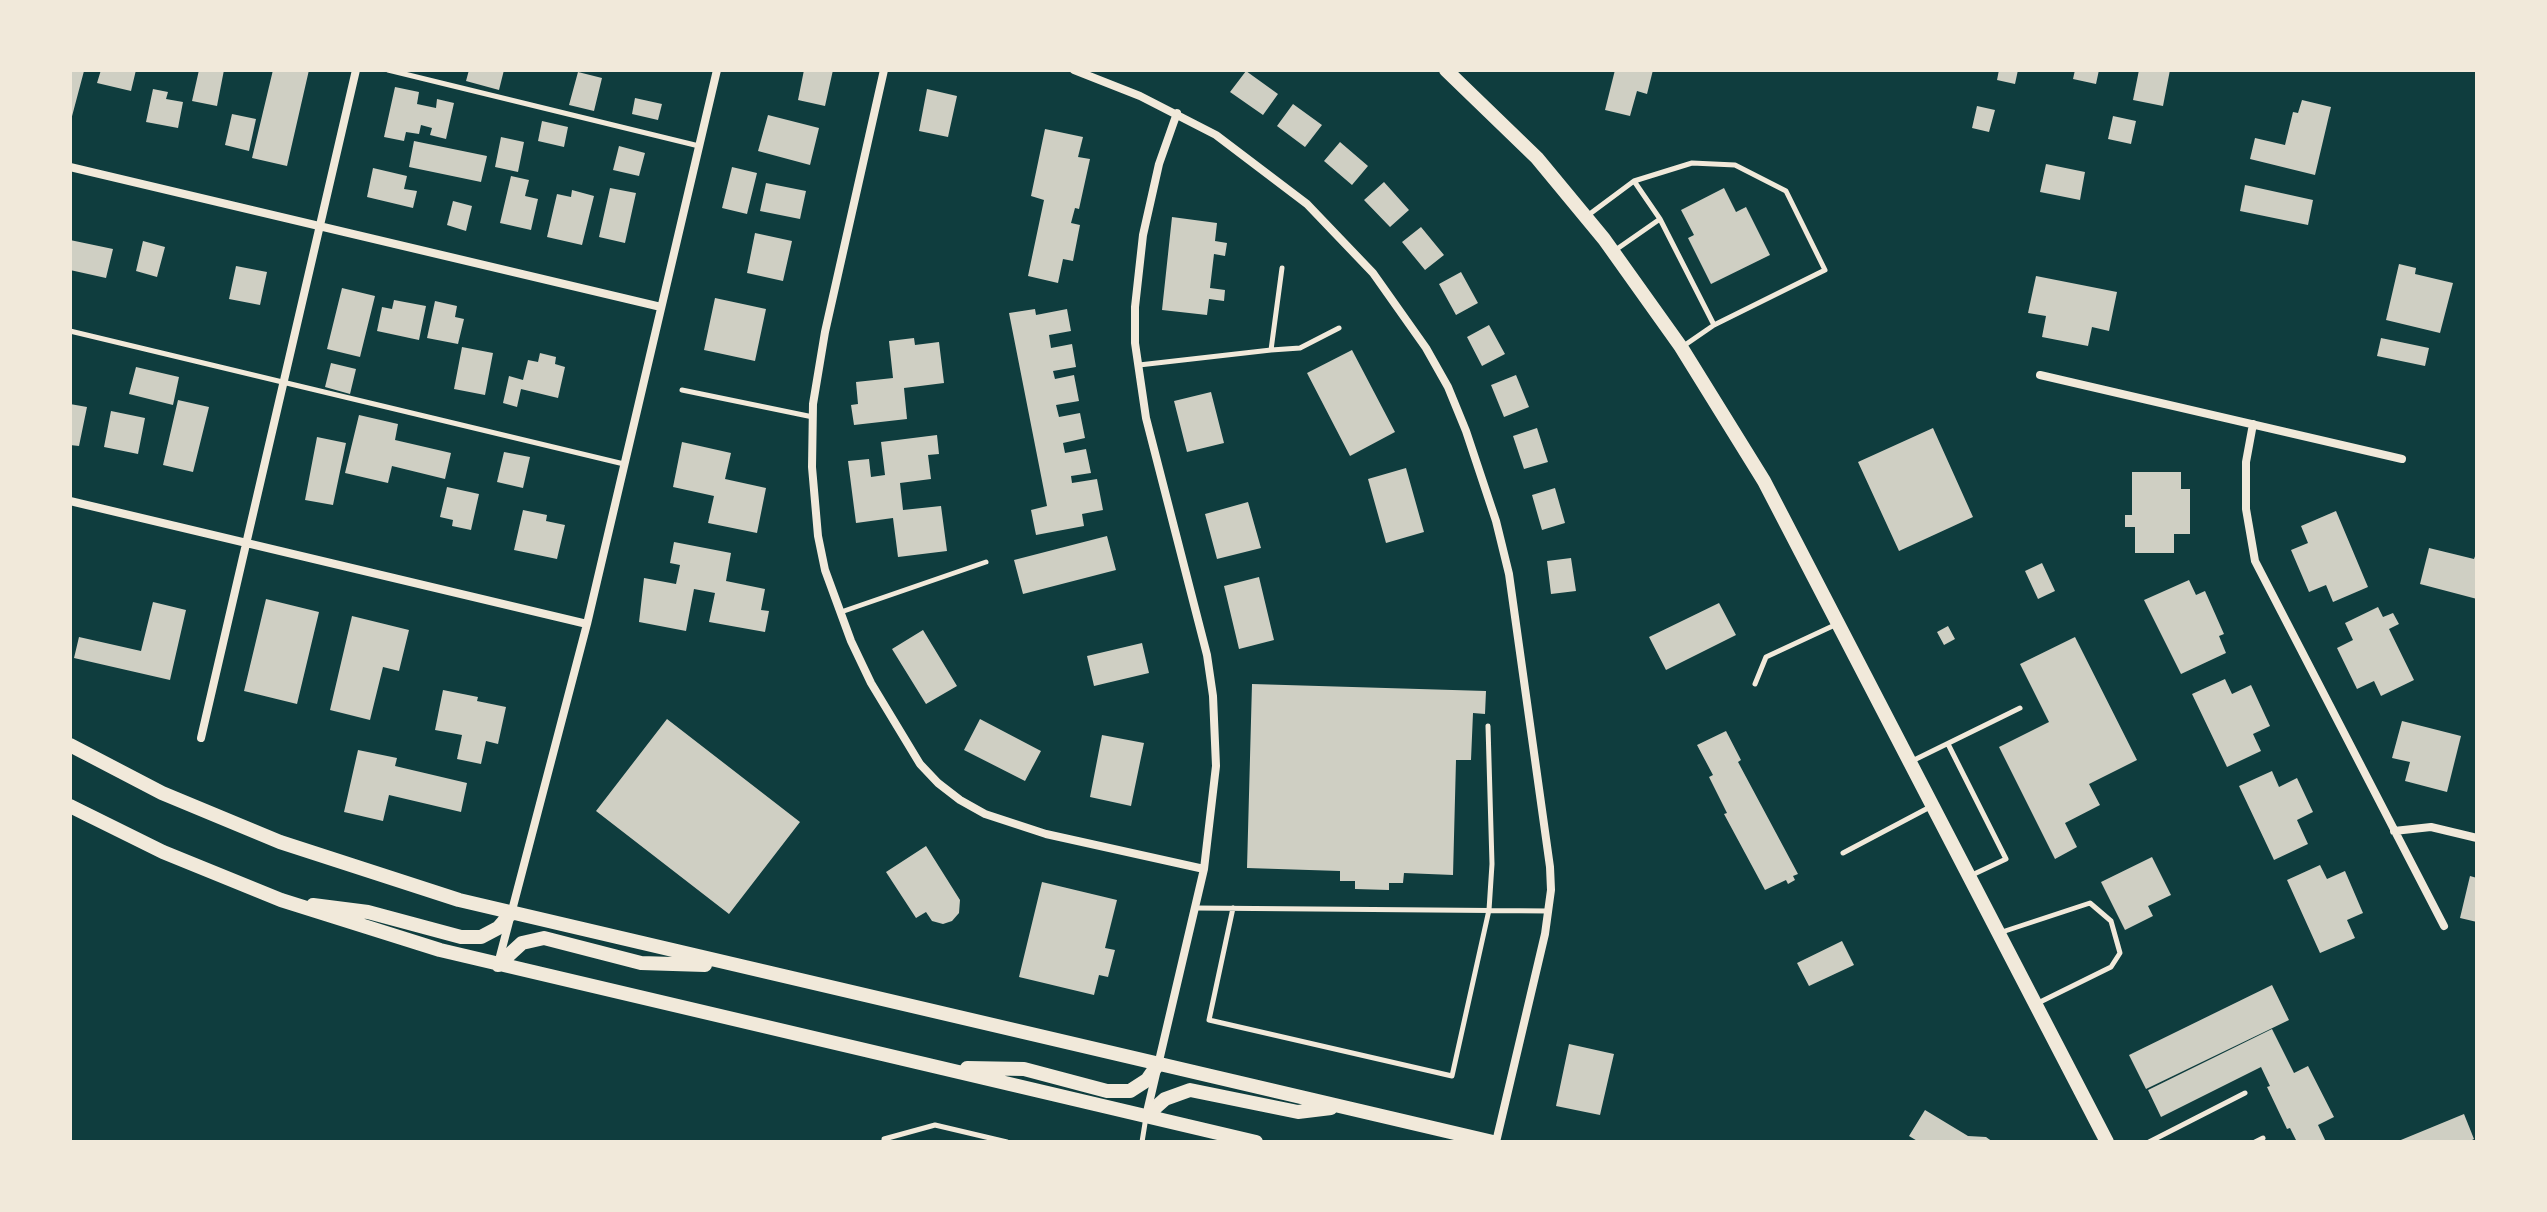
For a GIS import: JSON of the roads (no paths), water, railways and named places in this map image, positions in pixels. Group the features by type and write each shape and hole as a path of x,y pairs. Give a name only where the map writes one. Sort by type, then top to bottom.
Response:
{"main road":[{"path":"1446,70 1537,158 1586,217 1681,347 1764,481 2107,1142"},
{"path":"70,745 162,793 292,847 404,884 511,913 1495,1142"},
{"path":"70,754 130,777"},
{"path":"70,806 163,852 281,900 380,933 498,965 1256,1142"},
{"path":"281,900 368,912 461,937 481,937 498,928 511,913"},
{"path":"498,965 522,943 544,938 641,963 737,966"},
{"path":"934,1067 1024,1069 1107,1091 1130,1091 1147,1080 1158,1064"},
{"path":"1146,1116 1165,1099 1190,1090 1298,1112 1339,1106"}],"street":[{"path":"201,738 356,70"},
{"path":"498,965 587,624 717,70"},
{"path":"884,70 822,345 813,417 816,525 825,570 840,612 871,683 920,764 960,800 985,814 1025,828 1204,869"},
{"path":"1074,70 1177,113 1216,135 1307,204 1373,273 1418,335 1448,387 1481,473 1509,574 1550,867 1550,911 1495,1142"},
{"path":"1146,1116 1204,869 1216,766 1213,696 1207,655 1146,418 1138,365 1135,307 1141,246 1159,164 1177,113"},
{"path":"70,167 661,307"},
{"path":"2040,375 2402,459"},
{"path":"2253,424 2246,462 2246,509 2255,561 2444,926"},
{"path":"70,501 587,624"},
{"path":"2394,831 2431,827 2477,838"}],"lane":[{"path":"388,70 699,146"},
{"path":"1586,217 1634,181 1692,163 1735,165 1786,191 1825,270 1714,325 1681,347"},
{"path":"1634,181 1660,219 1714,325"},
{"path":"1613,252 1660,219"},
{"path":"1271,350 1282,268"},
{"path":"1138,365 1300,348 1339,328"},
{"path":"70,331 625,464"},
{"path":"682,390 813,417"},
{"path":"840,612 986,562"},
{"path":"1755,684 1766,657 1838,624"},
{"path":"1909,762 2020,708"},
{"path":"1233,908 1209,1020 1452,1076 1489,910 1492,864 1488,726"},
{"path":"1948,744 2006,859 1968,877"},
{"path":"1843,853 1932,807"},
{"path":"1997,933 2090,903 2111,921 2120,953 2111,967 2034,1005"},
{"path":"1196,908 1550,911"},
{"path":"2149,1142 2245,1093"},
{"path":"1142,1142 1146,1116"},
{"path":"884,1142 884,1139 935,1125 1007,1142"},
{"path":"2255,1142 2263,1138"}]}
